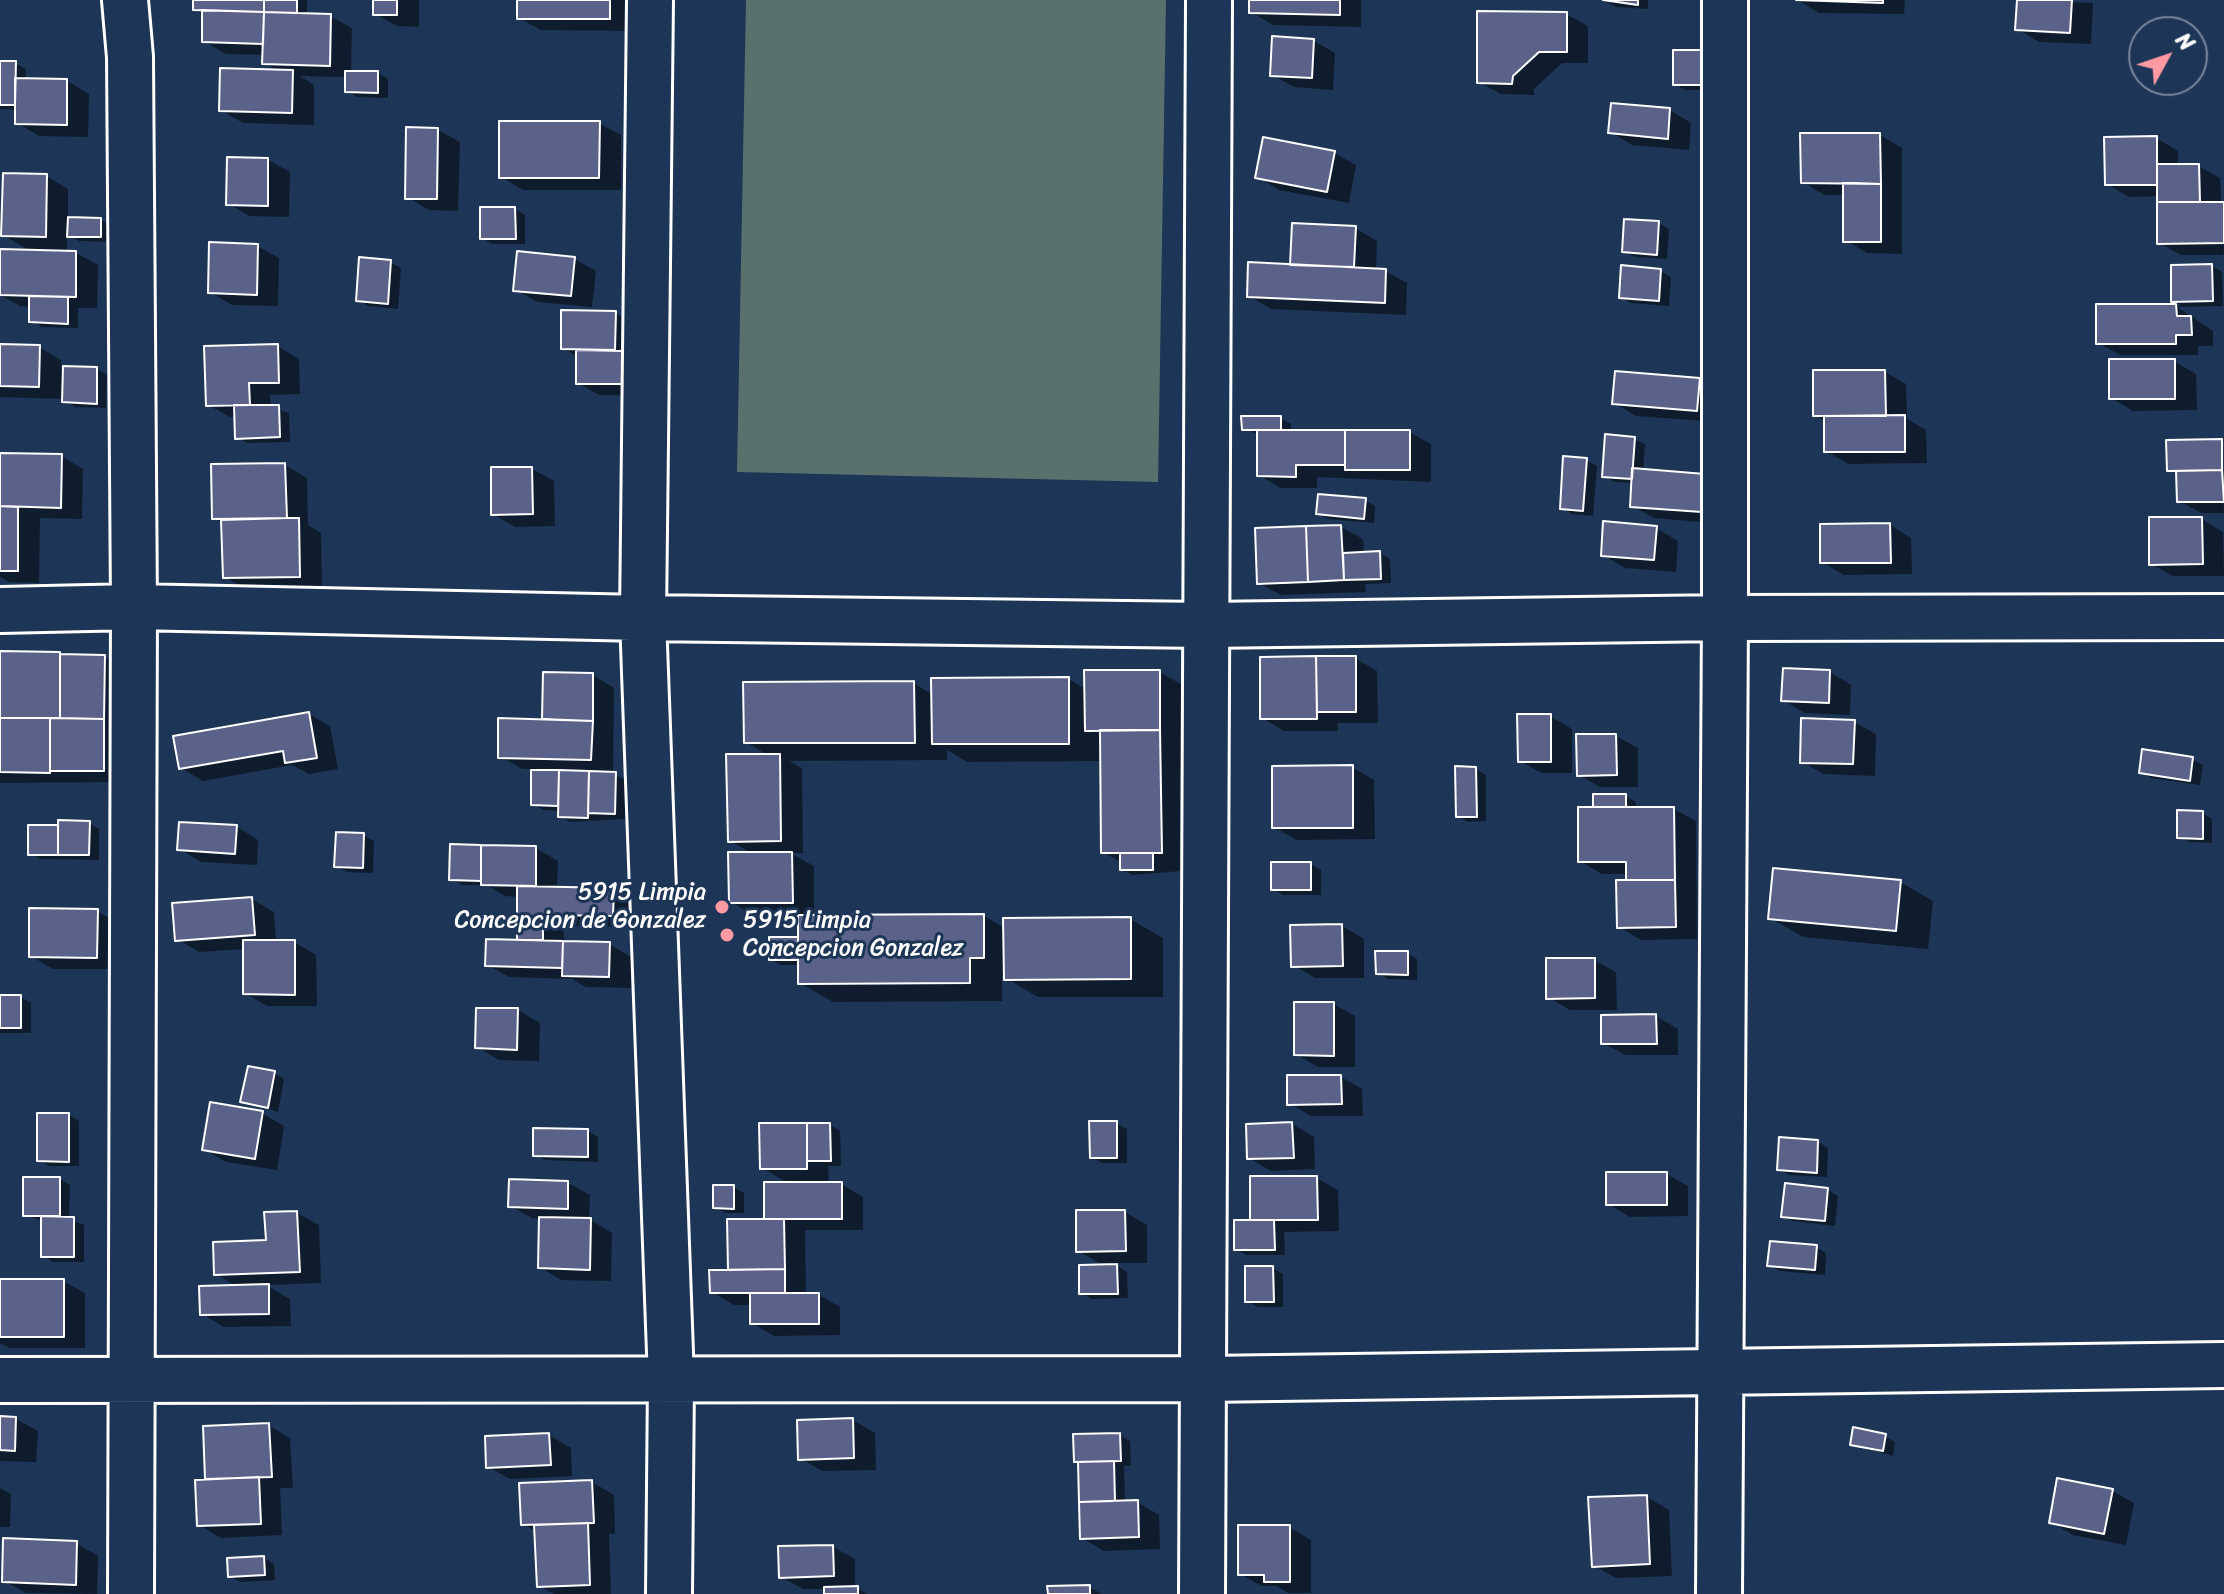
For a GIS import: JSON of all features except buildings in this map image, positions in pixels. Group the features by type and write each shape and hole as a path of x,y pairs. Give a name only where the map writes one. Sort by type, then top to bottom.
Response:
{"street":[{"path":"125,0 130,57 134,607 131,1594"},
{"path":"130,57 138,0"},
{"path":"650,0 643,618 671,1380 669,1594"},
{"path":"1202,1594 1209,0"},
{"path":"1719,1594 1723,1372 1725,0"},
{"path":"0,610 134,607 643,618 1206,625 1725,618 2224,617"},
{"path":"0,1380 1203,1379 2224,1365"}],"green space":[{"path":"746,0 1166,0 1158,482 737,472"}],"place":[{"name":"5915 Limpia Concepcion de Gonzalez","path":"722,907"},
{"name":"5915 Limpia Concepcion Gonzalez","path":"727,935"}]}
